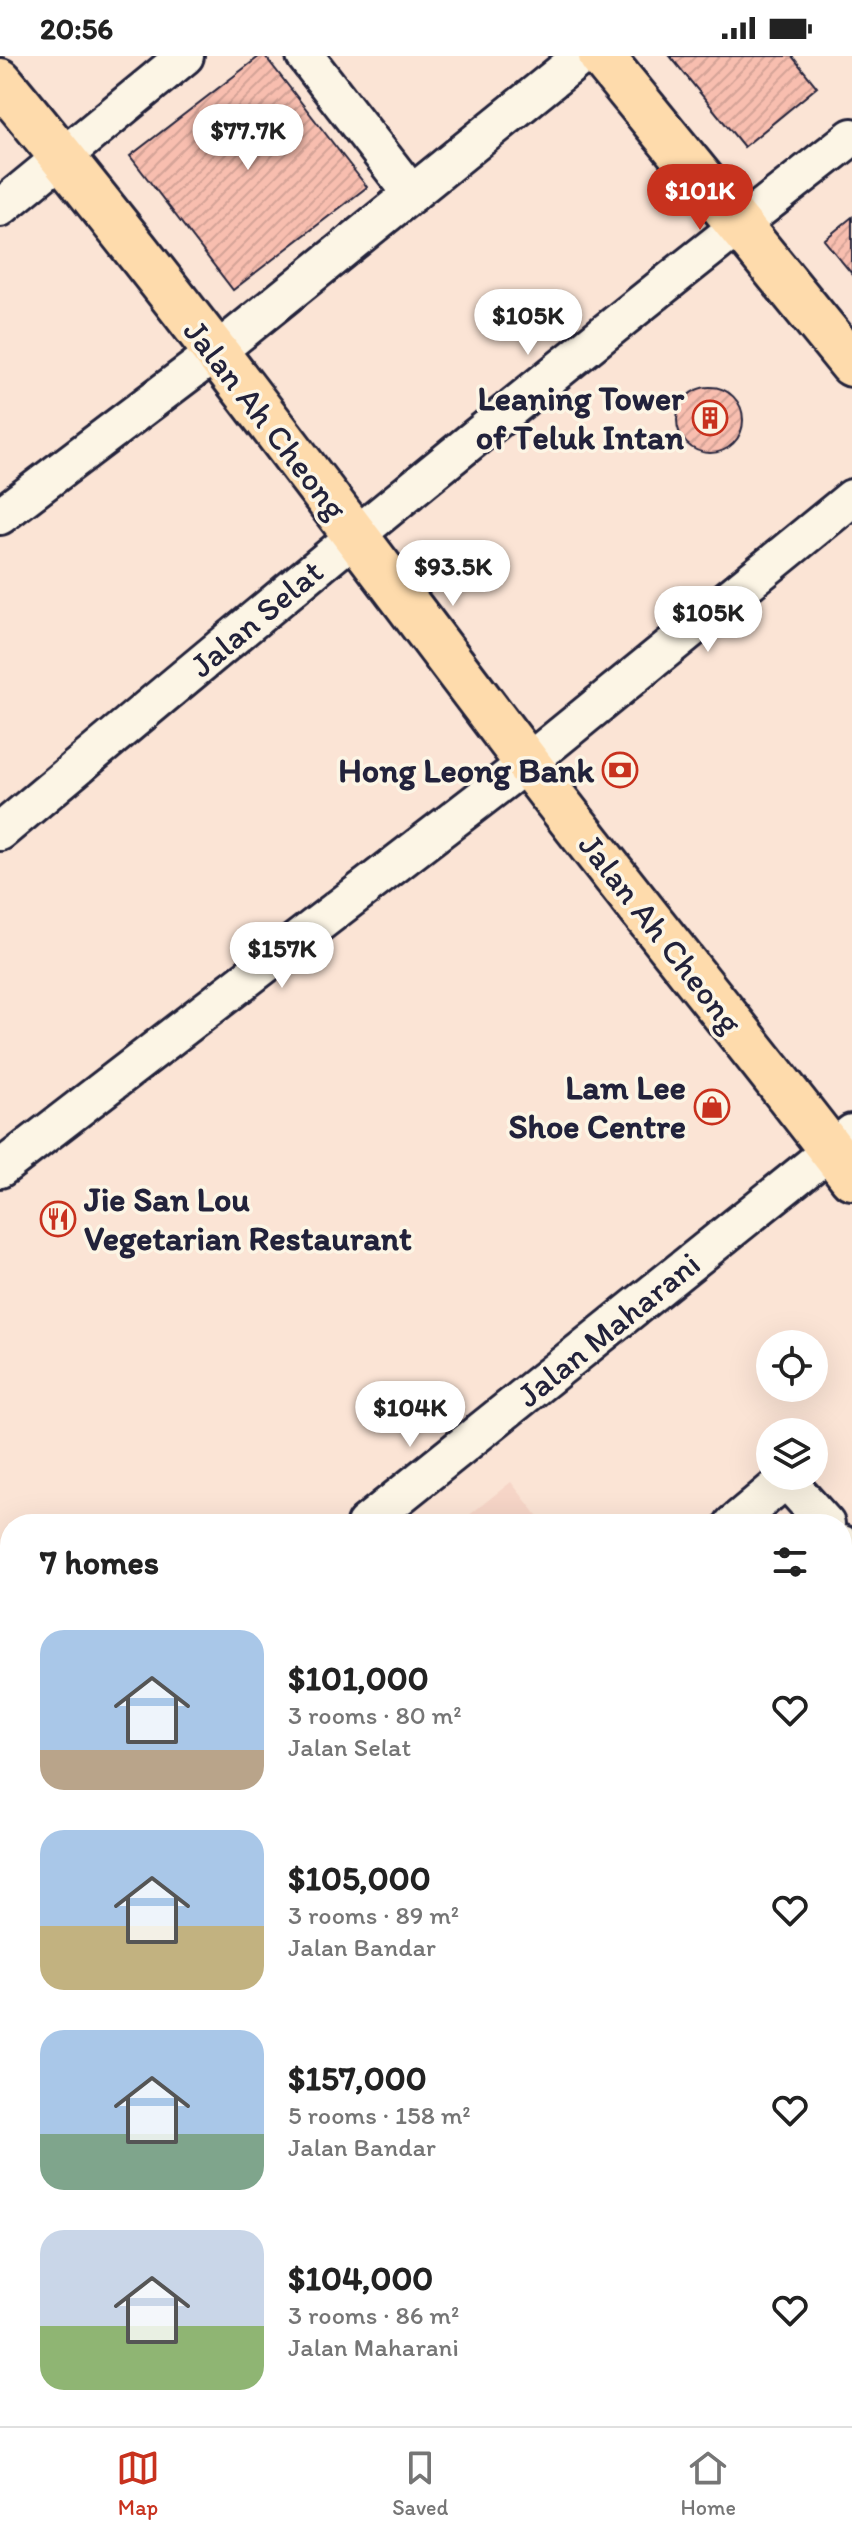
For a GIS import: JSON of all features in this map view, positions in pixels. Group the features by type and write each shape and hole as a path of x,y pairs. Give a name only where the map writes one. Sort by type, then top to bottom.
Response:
{"main road":[{"path":"601,56 852,364"},
{"name":"Jalan Ah Cheong","path":"0,81 215,353 527,763 845,1153"}],"street":[{"path":"0,208 185,56"},
{"path":"305,56 412,194"},
{"path":"0,516 215,353 582,56"},
{"name":"Jalan Selat","path":"0,832 355,535 738,225 852,137"},
{"path":"0,1169 527,763 852,498"},
{"name":"Jalan Maharani","path":"378,1514 845,1153"},
{"path":"745,1514 777,1487 790,1484 817,1514"}],"shaded area":[{"path":"511,1482 536,1514 471,1514"}],"building":[{"path":"260,56 265,56 367,187 233,290 130,156"},
{"path":"670,56 792,56 817,87 744,147"},
{"path":"852,217 852,274 824,240"},
{"name":"Leaning Tower of Teluk Intan","path":"716,387 734,396 741,407 741,433 734,444 723,451 704,453 686,444 679,433 677,414 686,396 697,389"}],"place":[{"name":"Leaning Tower of Teluk Intan","path":"710,418"},
{"name":"Hong Leong Bank","path":"620,770"},
{"name":"Lam Lee Shoe Centre","path":"712,1107"},
{"name":"Jie San Lou Vegetarian Restaurant","path":"58,1219"}]}
